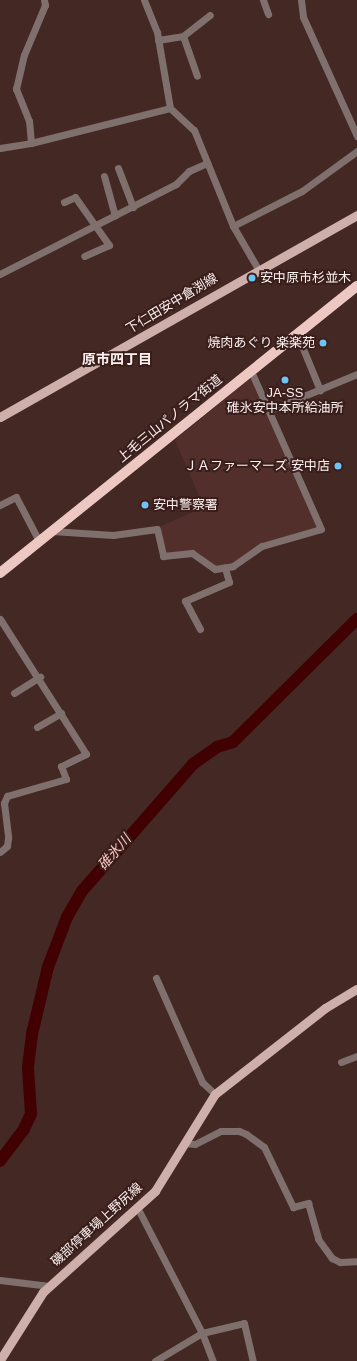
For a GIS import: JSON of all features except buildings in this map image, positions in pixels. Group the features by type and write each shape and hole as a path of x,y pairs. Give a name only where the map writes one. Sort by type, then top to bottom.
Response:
{"highway":[{"name":"上毛三山パノラマ街道","path":"0,573 357,286"}],"main road":[{"name":"下仁田安中倉渕線","path":"0,417 258,269 357,215"},
{"name":"磯部停車場上野尻線","path":"0,1360 36,1301 50,1286 138,1209 155,1192 215,1094 325,1008 357,989"}],"street":[{"path":"31,143 29,121 16,89 24,56 45,5 44,0"},
{"path":"144,0 158,40 170,108 194,130 233,226 258,269"},
{"path":"263,0 268,14"},
{"path":"301,0 303,17 357,136"},
{"path":"158,40 183,36 210,15"},
{"path":"183,36 197,76"},
{"path":"0,148 31,143 170,108"},
{"path":"233,226 302,191 357,151"},
{"path":"0,274 176,184 189,171 207,163"},
{"path":"118,168 133,207"},
{"path":"104,176 116,216"},
{"path":"64,202 76,197 109,245 84,256"},
{"path":"297,334 320,390"},
{"path":"52,531 113,534 157,529 163,556 192,553 212,568 225,568 233,566 262,546 321,529 270,410 251,371"},
{"path":"270,410 357,374"},
{"path":"0,505 16,497 39,541"},
{"path":"200,628 185,601 229,582 225,568"},
{"path":"0,619 40,677 86,754 61,766 66,779 7,796 2,813 7,832 7,846 0,852"},
{"path":"14,692 40,677"},
{"path":"38,727 61,713"},
{"path":"0,834 7,832"},
{"path":"156,978 202,1082 215,1094"},
{"path":"341,1062 357,1056"},
{"path":"184,1143 195,1144 221,1131 238,1131 246,1134 265,1150 293,1207 308,1203 318,1239 332,1258 340,1262 357,1261"},
{"path":"138,1209 202,1333 213,1361"},
{"path":"0,1280 50,1286"},
{"path":"155,1361 202,1333 244,1323 253,1361"}],"shaded area":[{"path":"249,379 254,381 317,528 261,544 235,563 217,567 192,551 166,554 159,527 204,507 175,440"}],"waterway":[{"name":"碓氷川","path":"0,1161 24,1129 31,1114 28,1067 32,1034 48,967 67,917 82,891 193,764 217,747 233,742 357,619"}],"place":[{"name":"安中原市杉並木","path":"252,278"},
{"name":"焼肉あぐり 楽楽苑","path":"323,343"},
{"name":"JA-SS 碓氷安中本所給油所","path":"285,380"},
{"name":"ＪＡファーマーズ 安中店","path":"338,466"},
{"name":"安中警察署","path":"145,505"}],"district":[{"name":"原市四丁目","path":"117,359"}]}
